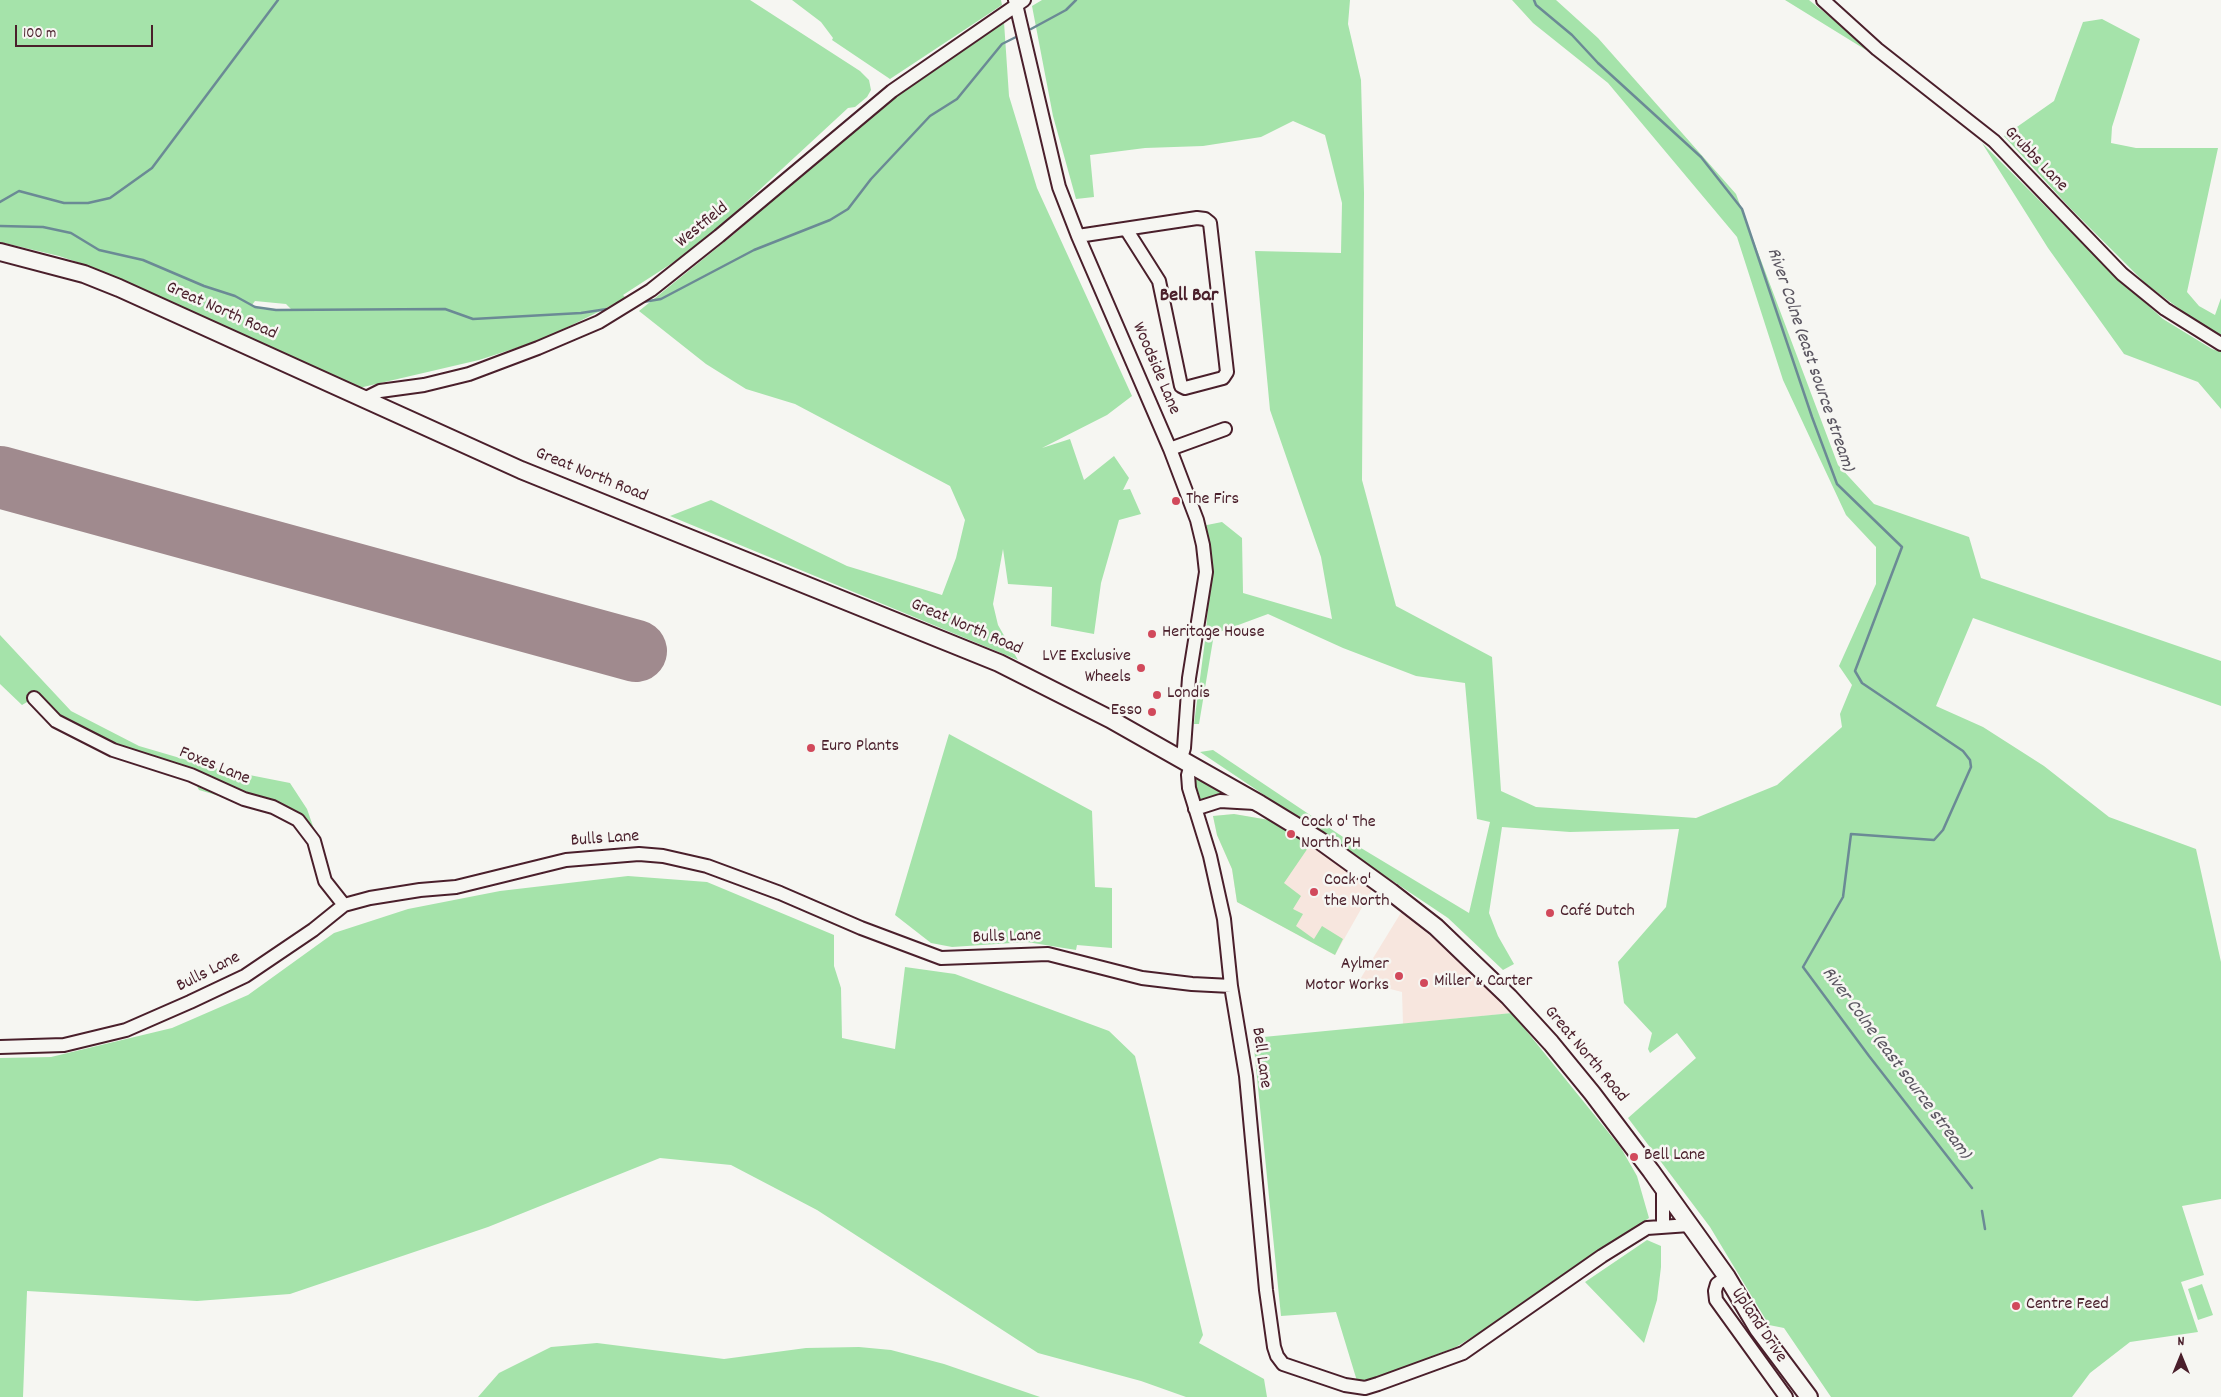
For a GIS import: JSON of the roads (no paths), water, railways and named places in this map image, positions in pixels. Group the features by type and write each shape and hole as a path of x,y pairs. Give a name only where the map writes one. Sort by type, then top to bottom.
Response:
{"main road":[{"name":"Great North Road","path":"0,252 57,266 110,285 521,470 999,663 1103,715 1186,761 1318,840 1384,886 1436,928 1509,997 1557,1050 1592,1093 1663,1188 1727,1277 1758,1329 1809,1397"}],"street":[{"name":"Grubbs Lane","path":"1823,0 1877,49 1994,141 2122,274 2164,309 2221,344"},
{"name":"Woodside Lane","path":"1018,2 1059,187 1078,236 1170,449 1197,520 1203,545 1206,572 1189,678 1184,748 1186,761"},
{"name":"Westfield","path":"364,399 380,391 424,385 469,374 569,336 606,317 651,290 892,91 1018,2"},
{"path":"1078,236 1196,218 1206,219 1210,223 1227,372 1223,378 1186,388 1181,386 1159,281 1126,229"},
{"path":"1170,449 1225,429"},
{"name":"Foxes Lane","path":"34,698 56,720 113,750 191,775 244,799 273,808 298,820 314,841 325,881 344,905"},
{"name":"Bell Lane","path":"1186,761 1194,809 1218,887 1224,919 1231,986 1247,1086 1266,1290 1274,1346 1277,1356 1283,1364 1345,1385 1365,1388 1378,1384 1463,1353 1647,1228 1689,1225"},
{"path":"1194,809 1220,801 1260,804"},
{"name":"Bulls Lane","path":"0,1047 64,1045 126,1030 245,976 313,930 344,905 370,898 412,891 456,887 566,860 631,855 655,856 707,866 780,893 861,928 941,958 1048,954 1142,978 1231,986"},
{"path":"1663,1188 1663,1226"},
{"name":"Upland Drive","path":"1727,1277 1717,1284 1715,1291 1716,1300 1786,1397"}],"waterway":[{"path":"0,202 19,191 64,203 88,203 110,198 152,168 278,0"},
{"name":"River Colne (east source stream)","path":"1031,29 1066,10 1076,0"},
{"name":"River Colne (east source stream)","path":"1534,0 1536,5 1572,35 1598,63 1701,157 1742,209 1812,417 1837,484 1902,547 1855,671 1862,683 1963,751 1970,760 1971,767 1943,830 1934,840 1851,834 1843,897 1803,967 1869,1056 1972,1188"},
{"name":"River Colne (east source stream)","path":"643,302 661,299 754,250 830,220 848,209 871,179 930,116 957,99 1002,44 1016,37"},
{"name":"River Colne (east source stream)","path":"0,226 43,227 71,233 99,250 143,260 204,286 235,296 255,307 276,310 445,309 473,319 581,313 607,309"},
{"name":"River Colne (east source stream)","path":"1982,1211 1985,1229"}],"place":[{"name":"The Firs","path":"1176,501"},
{"name":"Heritage House","path":"1152,634"},
{"name":"LVE Exclusive Wheels","path":"1141,668"},
{"name":"Londis","path":"1157,695"},
{"name":"Esso","path":"1152,712"},
{"name":"Euro Plants","path":"811,748"},
{"name":"Cock o' The North PH","path":"1291,834"},
{"name":"Cock o' the North","path":"1314,892"},
{"name":"Café Dutch","path":"1550,913"},
{"name":"Aylmer Motor Works","path":"1399,976"},
{"name":"Miller & Carter","path":"1424,983"},
{"name":"Bell Lane","path":"1634,1157"},
{"name":"Centre Feed","path":"2016,1306"}],"district":[{"name":"Bell Bar","path":"1189,297"}]}
